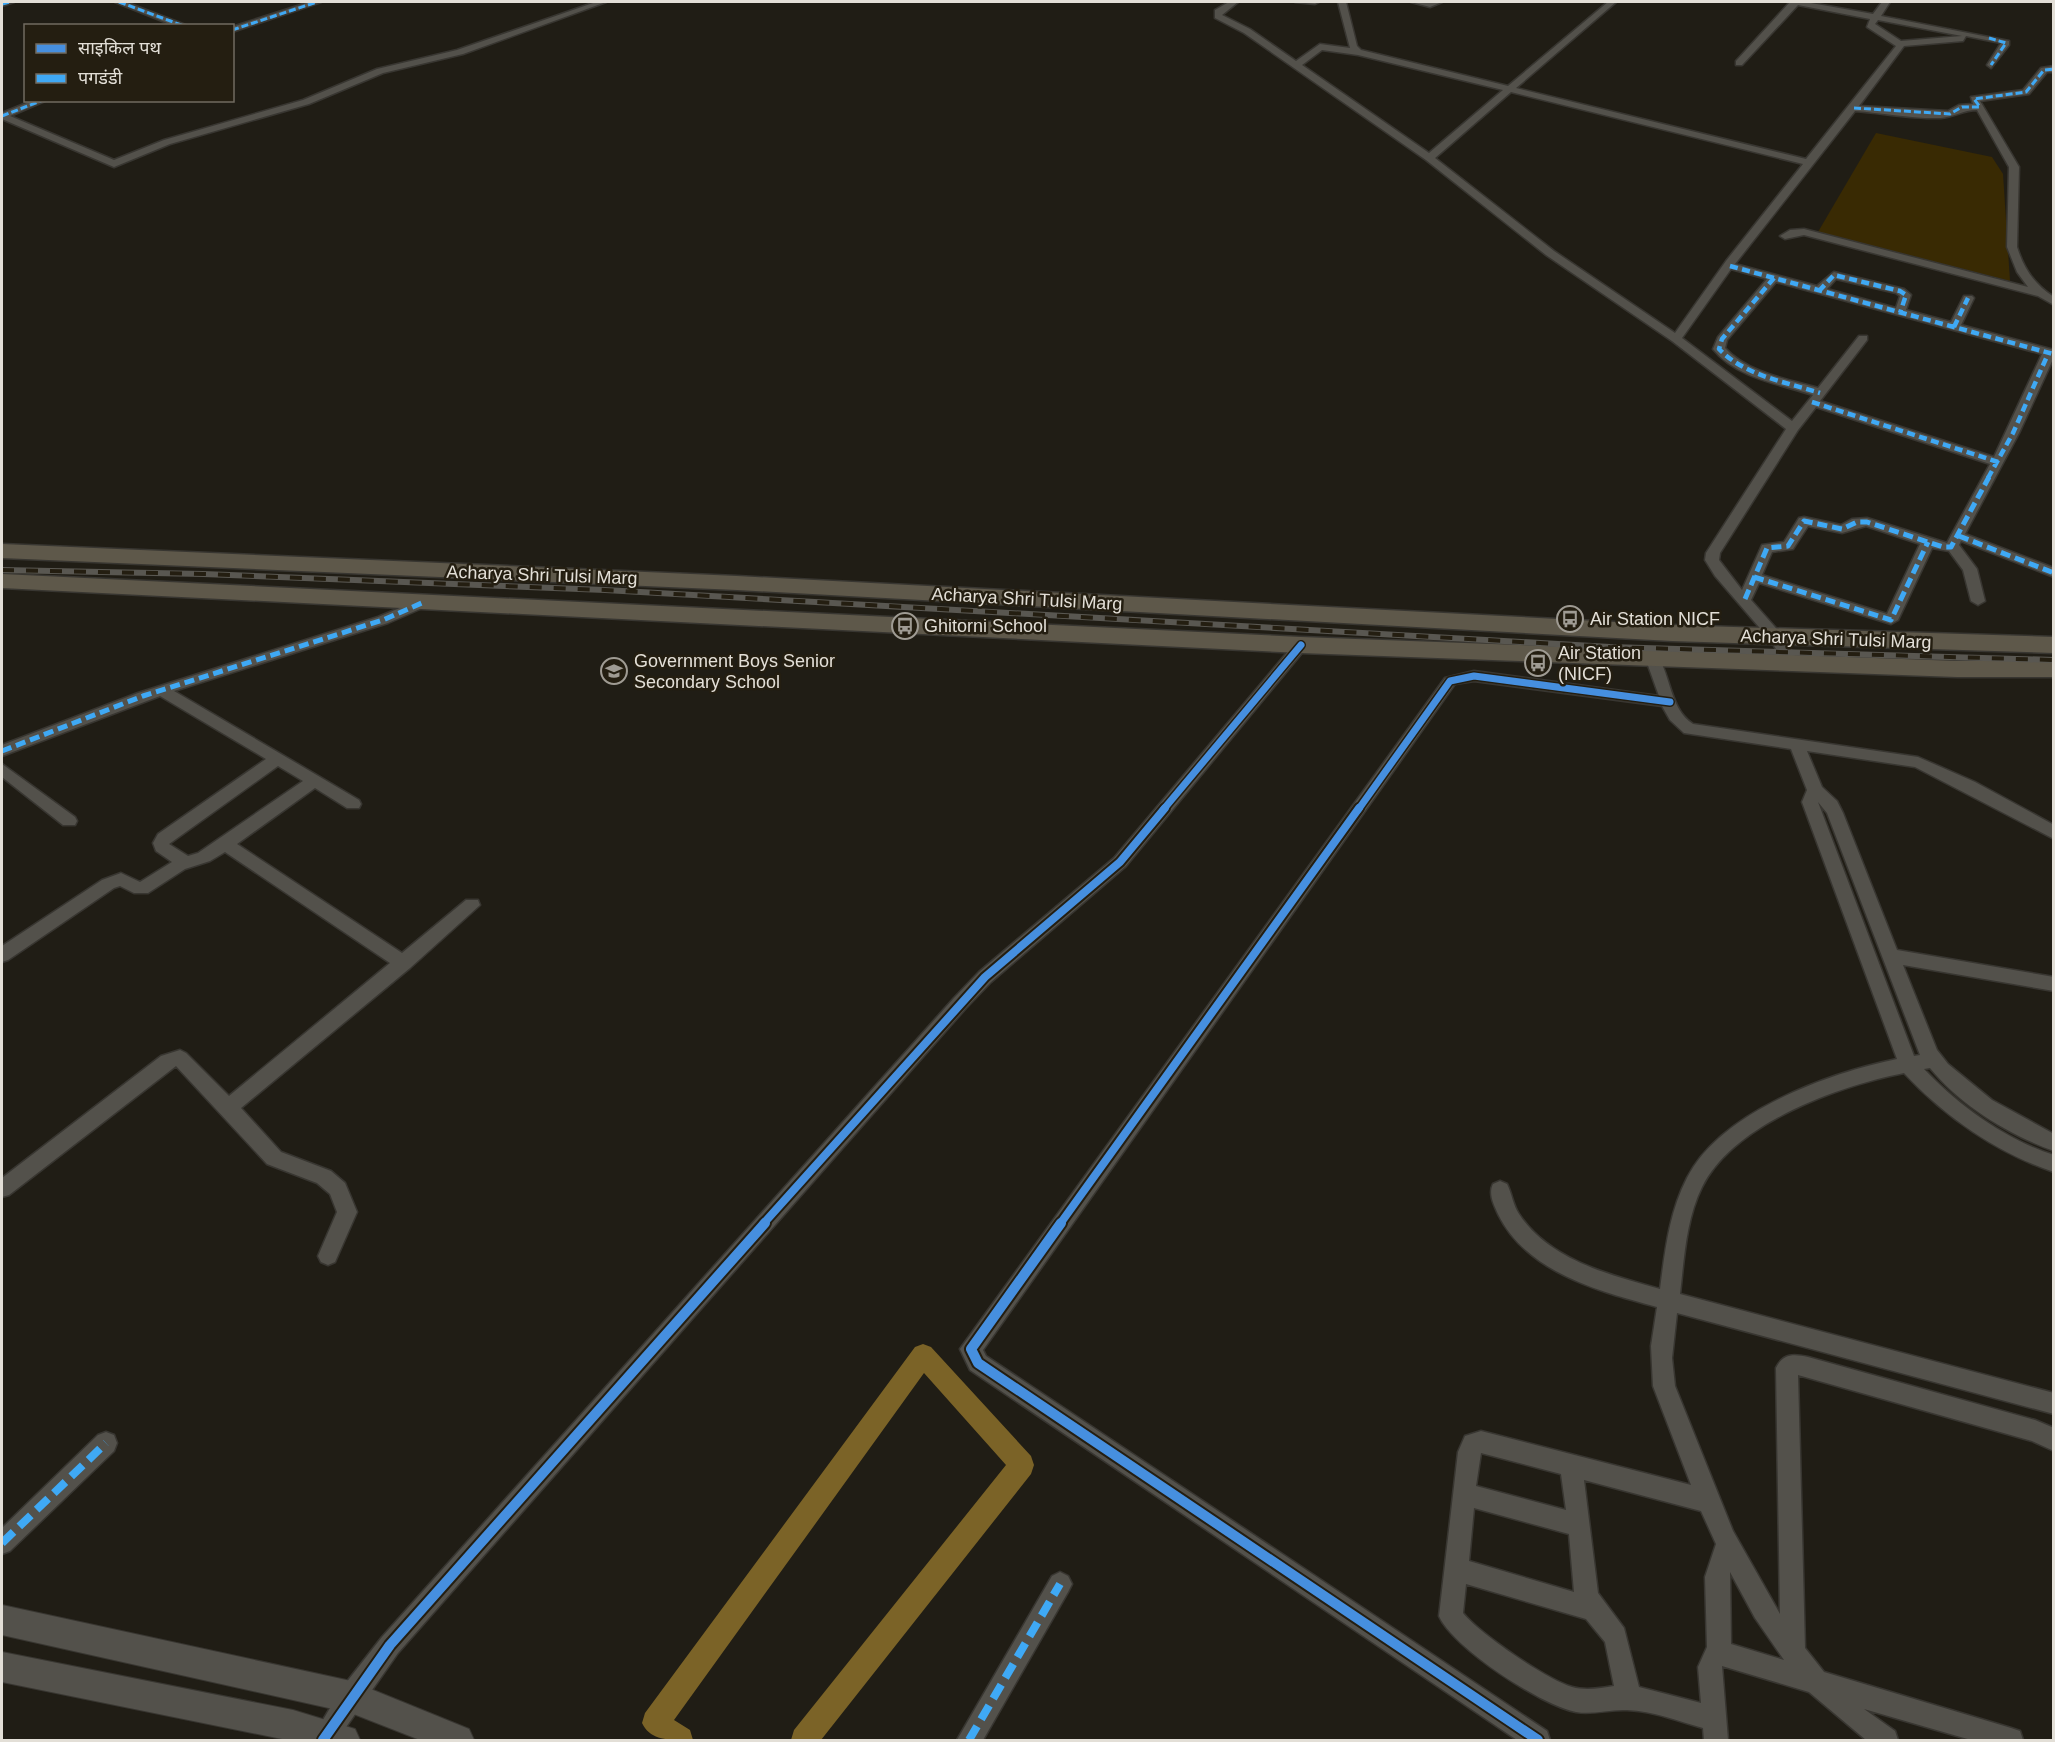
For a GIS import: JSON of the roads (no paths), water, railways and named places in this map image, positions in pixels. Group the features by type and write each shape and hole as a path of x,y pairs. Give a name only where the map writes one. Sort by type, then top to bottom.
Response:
{"highway":[{"name":"Acharya Shri Tulsi Marg","path":"2,551 737,583 1777,638 2054,645"},
{"name":"Acharya Shri Tulsi Marg","path":"2,582 1301,645 1957,669 2054,669"},
{"path":"729,618 737,583"}],"street":[{"path":"2,4 10,2"},
{"path":"119,2 179,24"},
{"path":"234,29 317,2"},
{"path":"2,116 114,164 167,142 306,102 380,71 460,52 602,2"},
{"path":"1234,2 1218,12 1218,16 1247,32 1429,158 1550,253 1676,339 1792,428"},
{"path":"1299,2 1315,2"},
{"path":"1342,2 1353,46 1358,52"},
{"path":"1415,2 1432,5 1438,2"},
{"path":"1429,158 1512,90 1612,2"},
{"path":"1739,63 1796,2 2006,42 1991,65"},
{"path":"1886,2 1873,17 1870,25 1901,44 1976,36"},
{"path":"1676,339 1807,162 1854,108 1901,44"},
{"path":"1296,65 1317,47 1358,52 1807,162"},
{"path":"2054,69 2044,70 2030,88 2020,94 1974,99 2014,167 2012,247 2021,274 2054,302"},
{"path":"2,116 38,102"},
{"path":"1854,108 1937,115 1950,114 1962,107 1980,107"},
{"path":"1785,236 1794,232 1804,232 2043,294"},
{"path":"1730,266 2051,354 1956,541 1943,547 1867,522 1857,522 1842,529 1807,521 1800,525 1788,546 1767,548 1745,599"},
{"path":"1819,291 1832,275 1900,291 1906,295 1900,313"},
{"path":"1774,278 1722,339 1719,349 1731,361 1816,397 1998,462"},
{"path":"1954,327 1968,298"},
{"path":"1791,662 1777,638 1720,573 1712,560 1713,554 1792,428 1863,338"},
{"path":"1956,541 2054,573"},
{"path":"1956,541 1970,569 1978,601"},
{"path":"1754,577 1891,620 1928,542"},
{"path":"2,751 161,690 383,620 424,602"},
{"path":"2,1667 293,1726 331,1739 351,1697 390,1645 517,1499 960,1003 985,977 1120,862 1301,645"},
{"path":"1652,657 1658,667 1676,720 1689,729 1918,762 1945,773 2054,833"},
{"path":"1538,1740 978,1363 971,1349 1449,681 1461,676 1474,676 1670,702"},
{"path":"161,690 353,804"},
{"path":"1797,745 1815,790 1831,805 1835,813 1921,1039 1933,1060 1957,1087 2008,1120 2054,1143"},
{"path":"186,862 162,847 160,843 164,838 277,759"},
{"path":"2,769 69,821"},
{"path":"2,955 108,884 121,879 142,889 186,862 204,857 314,781"},
{"path":"1815,790 1810,802 1908,1064 1920,1079 1985,1129 2019,1150 2054,1164"},
{"path":"225,844 404,963"},
{"path":"229,1107 472,905"},
{"path":"1890,956 2054,984"},
{"path":"2,1189 167,1061 180,1058 229,1107 274,1158 324,1177 338,1189 347,1212 328,1256"},
{"path":"1886,1740 1814,1679 1757,1601 1708,1502 1663,1377 1662,1328 1677,1232 1685,1204 1702,1169 1718,1150 1741,1131 1812,1092 1849,1078 1933,1060"},
{"path":"1500,1190 1503,1203 1517,1228 1547,1255 1580,1272 1667,1301 2054,1404"},
{"path":"1793,1653 1787,1368 1793,1364 1808,1367 2035,1431 2054,1440"},
{"path":"1708,1502 1481,1442 1473,1444 1469,1452 1451,1616 1463,1633 1547,1687 1570,1699 1591,1702 1629,1697 1716,1730 1710,1667 1713,1657 1719,1653 1814,1679 2011,1740"},
{"path":"2,1543 106,1443"},
{"path":"1571,1466 1580,1525 1586,1594 1593,1609 1616,1636 1629,1697"},
{"path":"1464,1494 1580,1525"},
{"path":"1719,1653 1718,1577 1728,1545"},
{"path":"1456,1569 1593,1609"},
{"path":"969,1740 1060,1584"},
{"path":"2,1620 351,1697 458,1740"}],"waterway":[{"path":"680,1740 655,1723 923,1355 1022,1465 804,1740"}],"railway":[{"path":"2,570 203,574 605,590 1610,647 2054,660"}],"place":[{"name":"Air Station NICF","path":"1570,619"},
{"name":"Ghitorni School","path":"905,626"},
{"name":"Air Station (NICF)","path":"1538,663"},
{"name":"Government Boys Senior Secondary School","path":"614,671"}]}
